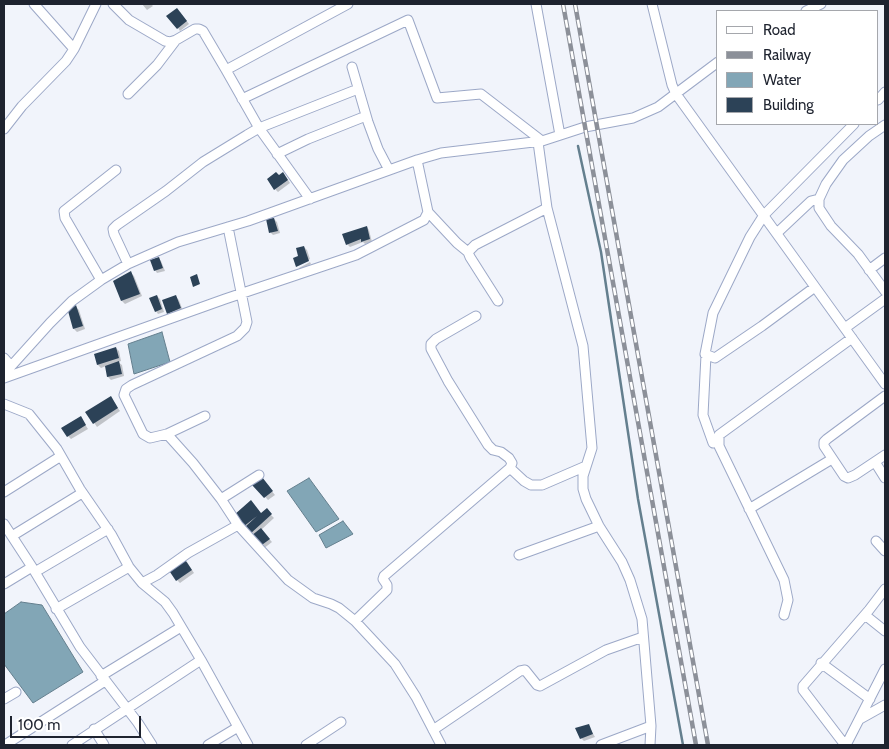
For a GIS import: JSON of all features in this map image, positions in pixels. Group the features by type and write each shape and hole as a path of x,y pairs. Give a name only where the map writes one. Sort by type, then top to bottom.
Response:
{"street":[{"path":"34,4 74,49"},
{"path":"4,129 22,106 66,62 96,4"},
{"path":"113,4 129,20 165,41 176,40 190,30 199,28 226,70 259,128 310,199"},
{"path":"226,70 348,4"},
{"path":"536,4 560,135"},
{"path":"652,4 672,85 676,94 885,384"},
{"path":"808,10 821,4"},
{"path":"242,99 408,20 437,98 481,94 540,142 547,208 583,346 592,448 582,483 583,489 598,526 622,562 630,580 642,619 651,726 650,745"},
{"path":"128,94 157,65 176,40"},
{"path":"4,376 11,366 72,301 101,280 128,264 178,242 228,227 441,153 540,142 585,127 633,118 658,107 716,64"},
{"path":"352,67 366,116 378,149 389,170"},
{"path":"128,264 114,234 113,229 116,225 166,191 203,162 259,128 358,89"},
{"path":"277,154 308,139 366,116"},
{"path":"712,443 703,415 705,354 713,313 750,237 764,216 853,125"},
{"path":"885,127 869,136 843,160 826,184 819,199 819,208 822,215 849,244 885,291"},
{"path":"417,160 428,212 468,252 498,301"},
{"path":"101,280 65,218 64,211 116,170"},
{"path":"777,233 812,201 819,199"},
{"path":"468,252 475,245 547,208"},
{"path":"4,376 356,255 424,220 428,212"},
{"path":"206,416 167,434 150,438 143,434 124,395 126,389 132,384 237,336 246,328 247,322 242,293 228,227"},
{"path":"870,270 885,258"},
{"path":"706,355 715,358 815,287"},
{"path":"845,328 885,299"},
{"path":"355,621 387,590 387,585 383,579 384,576 510,468 512,463 501,452 492,450 488,445 448,381 431,349 431,344 436,339 476,316"},
{"path":"784,615 788,600 784,580 719,446 719,435 852,338"},
{"path":"22,354 34,367"},
{"path":"4,358 11,366"},
{"path":"885,396 824,442 824,446 832,459 844,476 848,478 855,476 885,455"},
{"path":"4,404 29,414 61,456 82,493 108,529 129,567 142,584 165,602 201,660 248,745"},
{"path":"167,434 193,463 221,499 238,525 269,560 303,592 313,598 331,604 355,621 395,664 416,697 441,745"},
{"path":"4,492 61,456"},
{"path":"749,510 832,459"},
{"path":"874,462 885,478"},
{"path":"510,468 531,485 542,485 586,466"},
{"path":"221,499 259,475"},
{"path":"12,536 82,493"},
{"path":"142,584 188,553 238,525"},
{"path":"519,555 598,526"},
{"path":"5,527 34,570 80,647 152,745"},
{"path":"4,584 34,570 108,529"},
{"path":"876,540 885,551"},
{"path":"56,609 129,567"},
{"path":"885,589 803,686 803,690 846,745 885,669"},
{"path":"864,615 885,631"},
{"path":"5,745 181,627"},
{"path":"433,730 520,671 525,670 537,685 540,686 606,650 644,637"},
{"path":"72,745 201,660"},
{"path":"822,663 870,699"},
{"path":"4,699 16,692"},
{"path":"860,719 885,705"},
{"path":"306,745 341,722"},
{"path":"601,745 651,726"},
{"path":"208,745 238,727"},
{"path":"94,730 104,745"}],"water":[{"path":"162,332 170,362 134,374 128,344"},
{"path":"309,478 339,519 316,532 287,491"},
{"path":"343,521 353,534 326,548 319,535"},
{"path":"21,602 42,605 83,672 33,703 4,664 4,614"}],"building":[{"path":"177,8 187,21 177,29 166,16"},
{"path":"276,172 279,175 283,172 288,180 274,190 267,179"},
{"path":"274,218 278,231 269,233 266,219"},
{"path":"367,226 370,239 361,242 361,239 346,245 342,234"},
{"path":"304,246 309,261 296,267 293,258 298,256 296,248"},
{"path":"159,257 163,268 154,271 150,260"},
{"path":"131,271 140,294 121,301 113,281"},
{"path":"197,274 200,284 193,287 190,277"},
{"path":"157,295 162,309 155,312 149,298"},
{"path":"176,295 181,308 167,314 162,300"},
{"path":"76,305 83,326 73,329 68,311"},
{"path":"116,347 119,358 97,365 94,354"},
{"path":"119,361 122,374 107,377 105,366"},
{"path":"111,396 118,408 93,424 85,412"},
{"path":"81,416 86,425 67,437 61,428"},
{"path":"262,477 273,491 264,498 252,485"},
{"path":"251,500 261,513 267,508 272,514 250,534 245,527 257,516 243,527 234,515"},
{"path":"261,528 270,539 259,547 251,536"},
{"path":"184,558 192,570 176,581 168,569"},
{"path":"589,724 593,734 580,739 575,728"}],"waterway":[{"path":"578,146 601,252 638,499 683,745"}],"railway":[{"path":"563,4 696,745"},
{"path":"575,4 708,745"}]}
